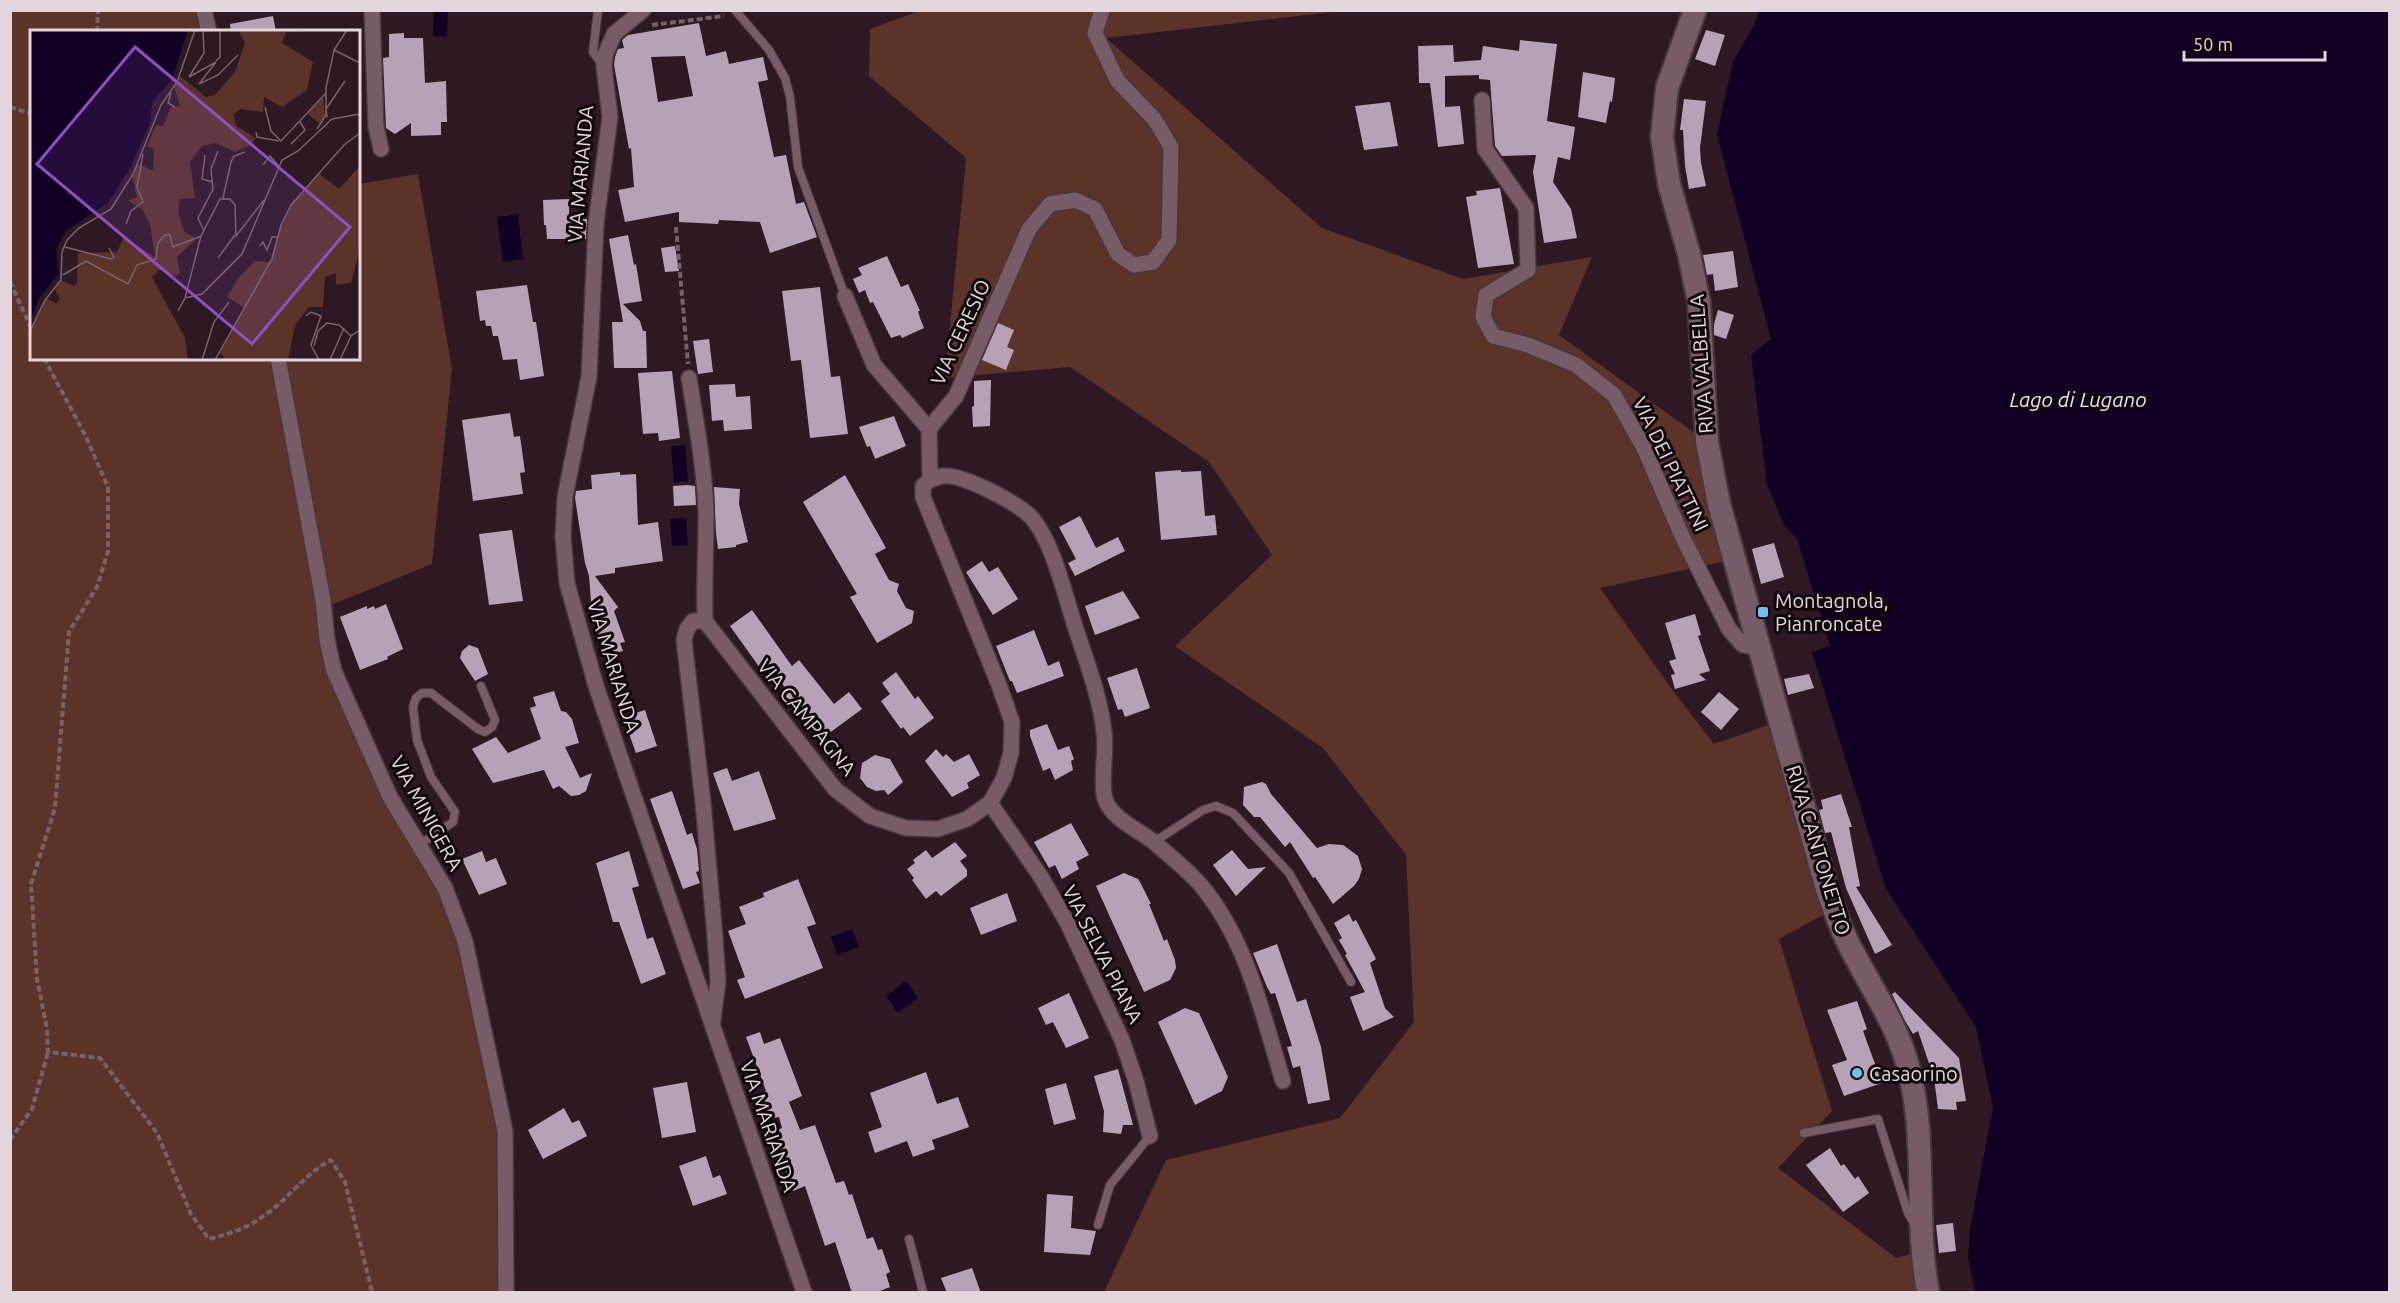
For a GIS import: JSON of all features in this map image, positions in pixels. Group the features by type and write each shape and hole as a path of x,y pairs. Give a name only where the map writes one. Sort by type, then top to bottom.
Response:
{"main road":[{"name":"RIVA VALBELLA","path":"1695,10 1667,88 1662,137 1664,161 1689,254 1699,302 1705,422 1710,461 1719,504 1759,648"},
{"name":"RIVA CANTONETTO","path":"1759,648 1834,909 1854,955 1891,1022 1908,1065 1917,1111 1922,1237 1928,1293"}],"street":[{"path":"204,10 209,30"},
{"path":"372,10 376,127 381,149"},
{"name":"VIA CERESIO","path":"929,429 956,396 1029,229 1050,204 1075,200 1095,209 1118,254 1134,265 1153,262 1169,240 1171,147 1155,120 1117,80 1095,33 1102,10"},
{"name":"VIA MARIANDA","path":"644,15 618,30 607,48 604,67 610,117 596,223 589,377 565,497 563,537 567,583 596,686 804,1293"},
{"name":"VIA DEI PIATTINI","path":"1482,100 1485,149 1526,208 1528,270 1486,295 1483,317 1492,336 1528,345 1576,365 1614,395 1644,448 1682,536 1729,628 1743,645 1759,648"},
{"path":"845,296 874,365 929,429"},
{"name":"VIA MINIGERA","path":"278,360 324,600 327,640 334,671 390,796 445,888 465,940 505,1131 506,1293"},
{"path":"689,378 704,482 705,621 693,621 687,629 684,640 703,801 718,981 712,1024"},
{"name":"VIA CAMPAGNA","path":"705,621 836,789 870,816 906,828 938,829 967,819 990,803 1004,778 1011,753 1012,722 923,497 923,486 930,480 929,429"},
{"path":"930,480 945,476 970,482 997,494 1032,518 1042,533 1090,675 1104,731 1105,798 1111,810 1137,832 1154,842 1198,883 1227,921 1249,969 1283,1081"},
{"name":"VIA SELVA PIANA","path":"990,803 1041,878 1068,924 1122,1040 1136,1081 1150,1136"}],"lane":[{"path":"598,10 593,52 604,67"},
{"path":"736,12 769,50 785,78 790,96 798,167 845,296"},
{"path":"419,845 453,822 454,813 431,777 417,740 412,707 416,698 422,693 431,693 477,729 485,732 492,727 495,720 481,686"},
{"path":"1154,842 1203,810 1216,806 1233,813 1289,873 1351,982"},
{"path":"1804,1133 1878,1119 1908,1213 1922,1237"},
{"path":"1098,1225 1110,1185 1150,1136"},
{"path":"909,1239 923,1293"}],"path":[{"path":"97,30 98,10"},
{"path":"644,15 736,12"},
{"path":"10,107 30,113"},
{"path":"676,227 689,378"},
{"path":"10,282 30,326"},
{"path":"10,1140 32,1109 48,1052 47,1029 37,979 31,884 55,808 69,632 97,587 108,550 108,487 86,437 45,360"},
{"path":"48,1052 100,1058 157,1132 191,1214 209,1239 237,1231 266,1215 314,1170 331,1160 345,1182 372,1293"}],"shaded area":[{"path":"10,11 204,11 209,30 30,30 30,360 360,360 360,184 418,174 452,369 432,564 331,605 327,640 390,797 445,888 505,1131 506,1292 11,1292"},
{"path":"919,11 1341,11 1106,38 1322,228 1463,279 1592,257 1559,335 1707,442 1735,559 1600,588 1714,744 1780,721 1834,909 1779,939 1832,1111 1778,1168 1896,1258 1923,1251 1928,1292 1104,1292 1166,1160 1340,1118 1414,1022 1406,855 1323,748 1175,646 1272,555 1209,462 1070,367 945,378 966,158 869,76 870,29"}],"water":[{"path":"434,11 448,11 447,37 433,36"},
{"name":"Lago di Lugano","path":"1759,11 2389,11 2389,1292 1975,1292 1968,1257 1970,1229 1993,1108 1976,1027 1886,889 1812,652 1830,646 1797,539 1784,525 1767,485 1751,355 1771,339 1717,134 1733,62 1754,25"},
{"path":"518,214 523,259 503,262 497,217"},
{"path":"685,445 688,481 674,483 671,446"},
{"path":"686,518 688,545 672,546 670,519"},
{"path":"852,929 859,947 837,955 831,937"},
{"path":"906,981 918,998 898,1013 886,996"}],"building":[{"path":"273,16 276,30 231,30 230,24"},
{"path":"699,23 706,56 726,51 729,64 763,57 768,80 758,82 774,157 786,155 796,204 804,202 817,237 770,253 760,222 719,220 718,224 679,222 679,212 625,222 618,190 634,187 631,148 629,149 614,65 618,49 624,48 622,40 628,35","holes":["685,56 693,96 658,102 651,57"]},
{"path":"1706,30 1725,35 1715,66 1695,59"},
{"path":"404,33 404,38 423,38 425,83 446,81 447,122 441,122 441,135 411,136 411,123 395,134 386,128 383,58 389,57 389,34"},
{"path":"1520,40 1557,44 1547,121 1575,127 1570,160 1558,157 1553,182 1571,209 1577,238 1544,243 1533,172 1536,155 1502,156 1495,146 1490,80 1479,79 1479,75 1445,76 1445,107 1460,106 1464,144 1438,147 1430,83 1419,83 1418,46 1453,45 1454,62 1481,60 1483,46 1519,51"},
{"path":"1583,72 1615,78 1606,123 1578,117"},
{"path":"1684,99 1706,101 1700,148 1706,186 1689,189 1683,130 1680,130"},
{"path":"1390,102 1398,146 1364,150 1355,106"},
{"path":"1500,188 1514,264 1478,268 1466,197 1477,195 1476,191"},
{"path":"569,199 569,219 587,219 586,239 547,239 543,200"},
{"path":"628,235 634,265 636,264 642,301 623,304 640,321 643,331 646,331 647,368 614,368 612,322 623,322 609,239"},
{"path":"675,246 679,271 665,272 661,248"},
{"path":"1733,251 1738,287 1715,291 1713,274 1707,275 1703,255"},
{"path":"887,256 901,287 908,284 920,311 918,311 924,328 902,338 900,335 891,338 873,302 870,303 865,290 859,293 853,279 862,275 858,268"},
{"path":"527,285 533,322 536,322 544,376 520,380 517,359 503,360 498,336 493,336 491,326 486,326 485,320 480,321 476,291"},
{"path":"820,287 831,377 840,376 848,434 810,438 801,360 791,361 782,291"},
{"path":"1718,310 1734,315 1726,339 1714,335"},
{"path":"998,323 1014,330 1007,347 1014,350 1006,370 982,360"},
{"path":"709,339 713,372 698,374 693,341"},
{"path":"672,371 680,438 659,441 658,433 643,434 638,373"},
{"path":"991,380 990,426 973,427 974,381"},
{"path":"735,384 736,397 750,396 752,429 724,431 723,420 712,421 709,385"},
{"path":"510,413 514,437 520,436 525,472 520,473 523,494 473,501 462,420"},
{"path":"894,416 906,446 875,459 859,427"},
{"path":"1181,470 1181,472 1201,471 1205,516 1215,515 1217,535 1161,540 1155,472"},
{"path":"620,472 620,475 636,474 638,525 658,522 663,561 615,568 615,573 595,576 618,607 614,611 625,642 620,643 623,651 605,656 589,603 591,602 589,576 575,498 576,491 592,489 591,475"},
{"path":"845,475 886,548 875,554 889,580 899,584 897,591 906,608 914,611 912,623 877,643 850,597 857,594 803,502"},
{"path":"673,486 695,486 696,505 674,506"},
{"path":"714,487 740,489 739,504 748,542 736,545 736,547 718,549"},
{"path":"1080,516 1096,548 1118,537 1125,551 1075,576 1068,563 1076,559 1059,527"},
{"path":"512,530 523,601 489,605 479,534"},
{"path":"1774,543 1784,577 1761,584 1752,549"},
{"path":"982,561 989,572 998,567 1018,599 993,615 966,572"},
{"path":"1123,591 1140,618 1095,635 1085,606"},
{"path":"386,604 403,649 387,657 388,659 360,670 340,617 367,606 367,609 374,606 375,609"},
{"path":"752,610 792,666 799,660 834,704 849,692 862,709 824,737 802,708 797,712 783,695 788,691 766,664 760,668 730,626"},
{"path":"1695,614 1701,635 1698,636 1710,671 1699,674 1706,680 1675,689 1671,675 1675,674 1669,661 1676,659 1665,623"},
{"path":"1034,630 1048,666 1059,661 1064,676 1017,693 996,646"},
{"path":"469,645 478,648 488,674 475,681 460,658 462,651"},
{"path":"1137,668 1150,708 1125,717 1122,709 1118,710 1107,678"},
{"path":"896,672 915,699 918,696 934,718 910,736 903,727 901,729 881,701 890,694 882,683"},
{"path":"1809,674 1814,688 1788,695 1784,679"},
{"path":"554,691 561,711 566,712 572,719 579,743 565,747 580,778 592,773 586,791 571,796 559,786 553,789 544,770 493,783 472,749 496,737 508,753 541,739 530,708 536,706 533,697"},
{"path":"1719,692 1739,709 1721,730 1701,712"},
{"path":"645,710 657,746 636,753 623,717"},
{"path":"1047,724 1058,750 1069,746 1074,759 1071,761 1073,770 1055,780 1050,768 1043,771 1030,736 1030,730"},
{"path":"936,749 943,757 946,754 954,762 969,754 980,775 967,783 969,788 952,797 925,761"},
{"path":"875,755 890,759 903,782 888,795 884,790 876,791 867,787 860,778 862,763"},
{"path":"727,768 732,781 759,771 776,819 734,831 713,773"},
{"path":"1262,782 1317,848 1329,844 1343,845 1358,856 1362,869 1359,879 1333,904 1290,842 1285,847 1260,817 1254,817 1243,805 1244,787"},
{"path":"672,791 687,835 692,833 697,849 699,871 696,872 700,883 683,889 650,799"},
{"path":"1841,794 1852,827 1849,827 1860,886 1856,887 1892,945 1875,954 1846,888 1831,832 1825,833 1819,810 1823,809 1821,800"},
{"path":"1071,823 1089,855 1076,862 1079,869 1062,879 1055,865 1049,868 1034,842"},
{"path":"955,842 967,856 960,861 967,870 967,876 941,896 936,891 926,899 907,869 915,863 913,860 926,850 932,858"},
{"path":"1232,850 1248,869 1266,867 1236,896 1213,865"},
{"path":"482,851 486,862 496,858 507,884 479,895 462,859"},
{"path":"629,851 639,886 632,888 647,939 653,937 666,974 641,984 619,922 613,922 596,863"},
{"path":"1124,873 1140,882 1151,904 1149,904 1164,941 1167,939 1175,960 1176,968 1170,980 1144,992 1096,886"},
{"path":"798,879 816,924 807,927 823,968 745,999 737,980 745,977 728,931 746,924 739,907 764,897 763,893"},
{"path":"1007,893 1017,921 981,935 970,908"},
{"path":"1349,914 1353,922 1356,920 1376,959 1370,963 1385,1008 1394,1017 1363,1031 1350,997 1365,992 1345,955 1347,954 1339,940 1342,938 1334,923"},
{"path":"1277,944 1297,1002 1306,999 1321,1047 1330,1100 1308,1104 1300,1066 1293,1068 1287,1047 1292,1046 1275,993 1271,994 1267,987 1253,953"},
{"path":"1895,992 1959,1058 1966,1101 1956,1102 1957,1110 1938,1109 1934,1078 1918,1031 1913,1034 1904,1019 1892,994"},
{"path":"1069,993 1089,1038 1066,1048 1053,1022 1046,1025 1038,1008"},
{"path":"1857,1001 1867,1029 1863,1031 1882,1083 1844,1096 1832,1065 1847,1060 1827,1010"},
{"path":"1185,1008 1199,1013 1228,1077 1222,1091 1195,1105 1158,1022"},
{"path":"760,1032 764,1044 780,1038 802,1096 789,1102 800,1130 815,1125 836,1183 844,1181 849,1195 852,1194 867,1239 873,1237 878,1250 882,1249 890,1272 886,1274 890,1287 875,1293 852,1293 835,1242 825,1246 805,1186 793,1191 772,1132 782,1128 779,1117 767,1119 758,1094 766,1091 746,1037"},
{"path":"1118,1069 1133,1125 1123,1125 1121,1134 1103,1132 1104,1111 1094,1076"},
{"path":"926,1072 937,1104 958,1097 969,1127 932,1140 935,1149 913,1157 907,1141 875,1153 868,1132 882,1127 870,1093"},
{"path":"687,1082 696,1132 662,1138 653,1088"},
{"path":"1066,1083 1076,1119 1054,1125 1045,1089"},
{"path":"564,1108 572,1123 579,1120 587,1136 543,1159 528,1130"},
{"path":"1830,1148 1841,1166 1844,1164 1855,1179 1858,1176 1869,1193 1843,1212 1806,1165"},
{"path":"706,1156 713,1178 720,1175 727,1194 693,1206 679,1166"},
{"path":"1047,1194 1073,1196 1071,1228 1096,1231 1090,1255 1044,1252"},
{"path":"1953,1223 1956,1251 1939,1253 1936,1225"},
{"path":"972,1268 981,1293 947,1293 941,1278"}],"place":[{"name":"Montagnola, Pianroncate","path":"1763,612"},
{"name":"Casaorino","path":"1857,1073"}]}
